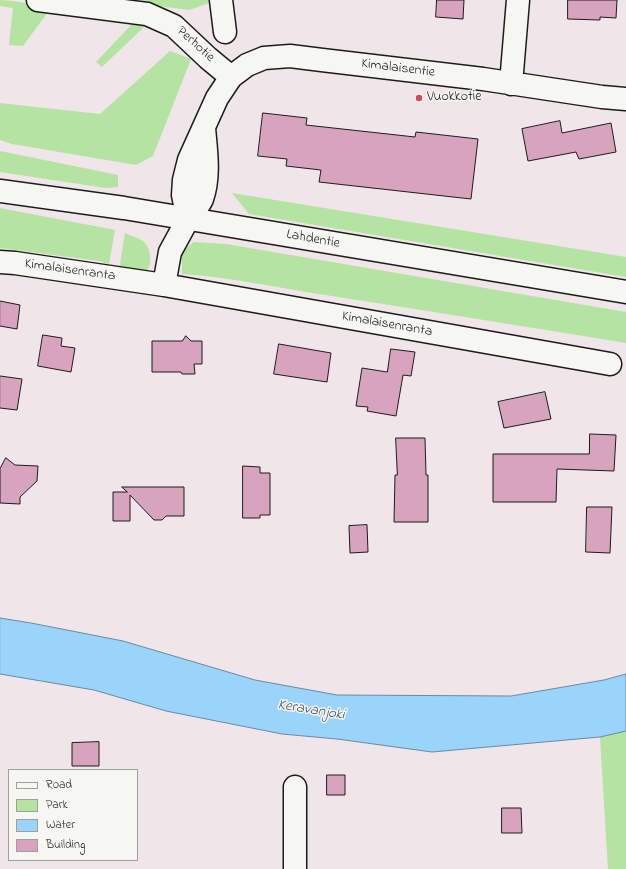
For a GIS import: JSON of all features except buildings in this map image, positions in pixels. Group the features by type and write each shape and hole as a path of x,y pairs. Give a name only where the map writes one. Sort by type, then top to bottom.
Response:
{"street":[{"name":"Perhotie","path":"38,0 147,14 174,26 231,77"},
{"path":"221,0 225,32"},
{"path":"511,84 518,0"},
{"name":"Kimalaisentie","path":"188,219 183,195 184,180 189,160 217,98 231,77 247,65 264,58 290,56 626,99"},
{"name":"Lahdentie","path":"0,191 124,208 626,292"},
{"path":"164,284 170,252 188,219"},
{"name":"Kimalaisenranta","path":"0,262 164,284 610,364"},
{"path":"295,787 295,869"}],"green space":[{"path":"0,0 147,19 146,25 102,67 96,62 132,24 48,12 23,46 9,45 13,8 0,6"},
{"path":"113,0 218,0 189,10"},
{"path":"170,51 191,59 153,156 136,165 12,144 0,140 0,103 100,114"},
{"path":"0,151 118,175 118,187 106,188 0,172"},
{"path":"232,193 626,257 626,277 249,214"},
{"path":"0,208 115,230 109,264 99,261 0,248"},
{"path":"125,233 143,241 149,250 150,266 140,275 119,271"},
{"path":"194,242 226,244 626,312 626,343 239,280 182,274 182,251"},
{"path":"626,731 626,869 608,869 600,737"}],"water":[{"name":"Keravanjoki","path":"0,618 123,641 255,680 337,695 511,696 604,680 626,674 626,731 600,737 432,752 337,739 282,734 166,711 94,690 0,674"}],"place":[{"name":"Vuokkotie","path":"419,98"}]}
